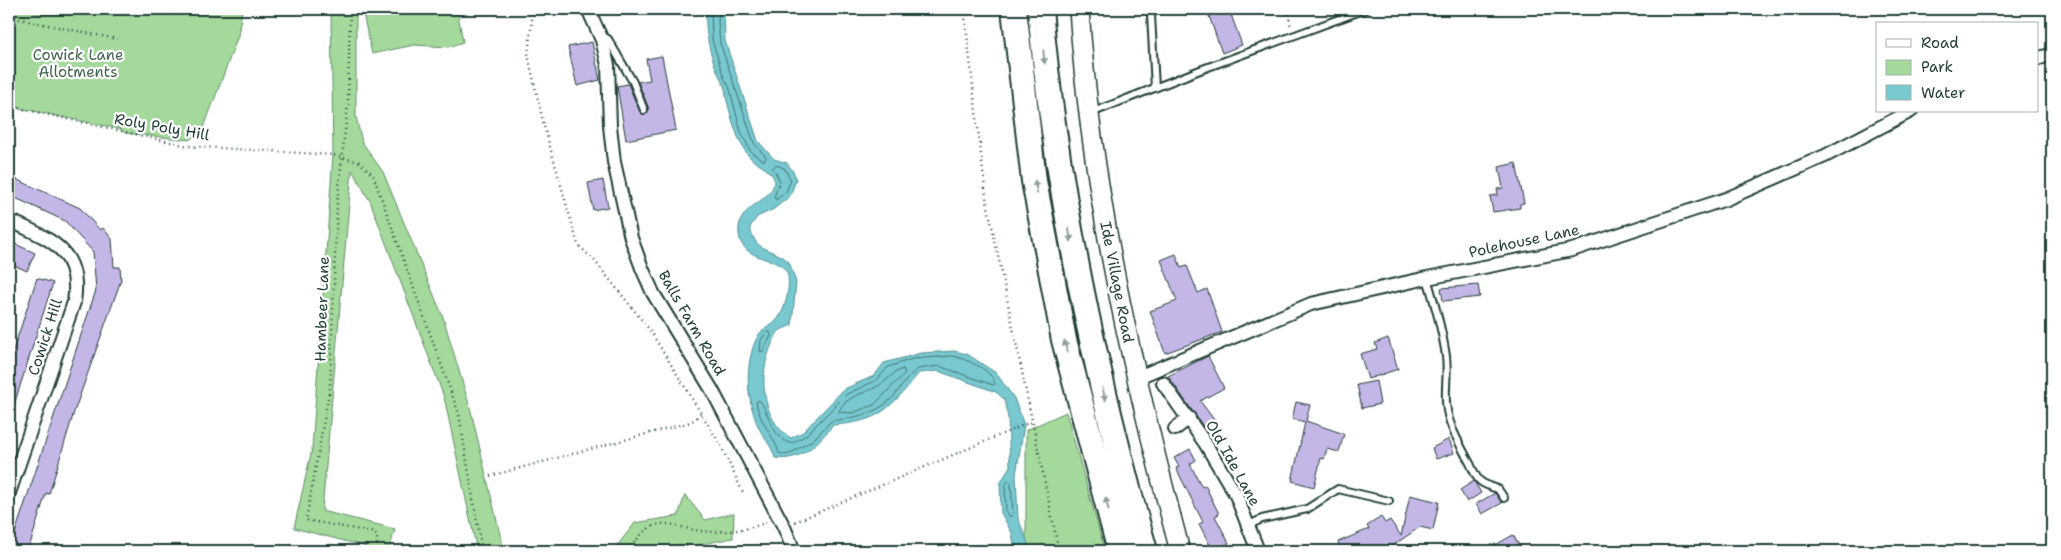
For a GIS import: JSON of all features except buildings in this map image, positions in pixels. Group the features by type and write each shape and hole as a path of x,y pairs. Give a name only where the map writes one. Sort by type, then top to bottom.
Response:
{"highway":[{"path":"1014,9 1034,181 1064,340 1120,551"},
{"path":"1040,9 1060,178 1090,335 1146,551"}],"street":[{"name":"Balls Farm Road","path":"588,9 608,65 610,126 619,194 642,268 653,293 712,390 781,522 794,551"},
{"name":"Ide Village Road","path":"1080,9 1090,113 1107,237 1136,378 1180,551"},
{"path":"2038,60 2052,54"},
{"name":"Polehouse Lane","path":"1136,378 1311,304 1427,278 1572,250 1726,199 1751,190 1825,156 1909,112"},
{"name":"Cowick Hill","path":"9,220 62,248 73,270 76,291 74,302 9,493"},
{"name":"Old Ide Lane","path":"1163,383 1189,418 1236,494 1258,551"},
{"name":"Old Ide Lane","path":"1175,428 1189,418"}],"lane":[{"path":"1153,9 1150,15 1155,88"},
{"path":"1090,113 1366,9"},
{"path":"598,33 608,39 633,82 644,110"},
{"path":"1427,278 1439,315 1444,344 1447,374 1446,405 1451,426 1472,472 1488,488 1498,489 1504,498"},
{"path":"1248,525 1262,519 1306,509 1338,489 1389,501"}],"path":[{"name":"Hambeer Lane","path":"350,9 348,104 337,204 330,387 306,520 371,532 376,535 377,551"},
{"path":"532,9 528,55 544,126 578,245 594,260 649,329 720,444 744,495"},
{"path":"964,9 986,197 1033,421 1048,506 1059,551"},
{"path":"1287,9 1293,36"},
{"path":"9,17 117,39"},
{"name":"Roly Poly Hill","path":"9,106 188,146 332,155 360,162 373,175 459,414 478,540 482,551"},
{"path":"490,476 691,422 700,414"},
{"path":"628,551 643,532 656,524 668,524 696,530 730,530 781,522 1033,421"}],"green space":[{"name":"Cowick Lane Allotments","path":"9,9 242,9 238,36 206,122 201,132 189,140 125,133 120,129 9,106"},
{"path":"331,9 356,9 356,117 362,142 383,172 443,317 471,411 504,551 477,551 444,397 370,201 352,170 322,511 395,529 389,551 363,551 364,546 294,528 312,449 333,155"},
{"path":"387,9 457,9 463,42 449,47 414,45 372,54 363,14"},
{"path":"1066,412 1105,551 1026,551 1026,430"},
{"path":"685,495 705,520 734,513 733,538 697,545 677,545 658,551 613,551 635,523 678,516"}],"water":[{"path":"706,9 724,9 725,41 758,141 774,159 787,163 794,173 796,180 790,196 774,209 757,217 750,227 752,236 760,246 789,262 796,282 792,325 777,333 765,367 765,394 773,419 781,430 791,438 803,432 844,389 874,376 884,363 921,353 954,351 967,354 996,373 1014,398 1024,425 1016,475 1018,518 1031,551 1015,551 1012,533 1001,513 1000,484 1010,466 1008,418 1004,399 996,392 938,371 919,373 892,404 883,411 863,421 833,425 821,439 801,454 784,459 775,458 754,417 748,374 749,362 756,339 782,313 787,294 788,276 785,269 779,264 752,253 745,248 740,239 739,227 745,213 768,194 775,181 770,173 748,155 738,137 725,88 710,49 706,29"}]}
